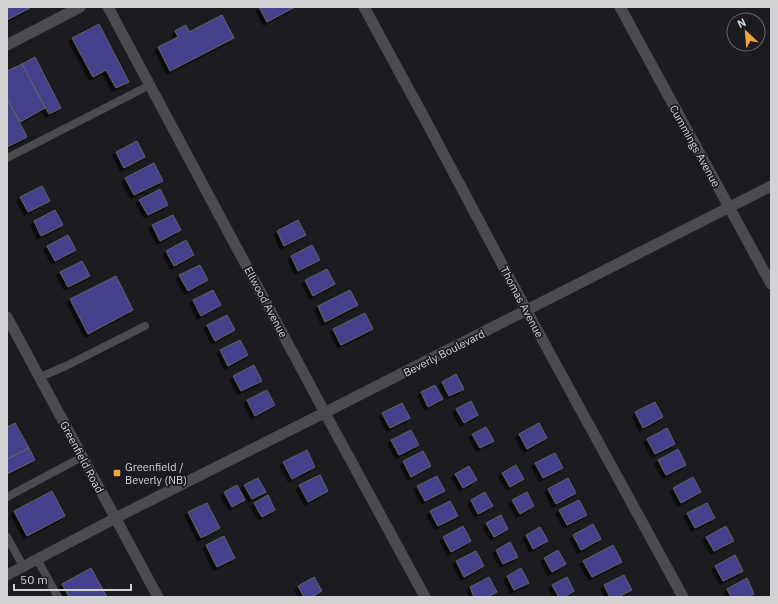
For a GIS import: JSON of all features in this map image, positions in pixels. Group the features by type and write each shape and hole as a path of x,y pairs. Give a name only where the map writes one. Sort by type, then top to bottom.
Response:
{"street":[{"path":"7,45 80,7"},
{"name":"Ellwood Avenue","path":"108,7 425,597"},
{"name":"Thomas Avenue","path":"364,7 682,597"},
{"name":"Cummings Avenue","path":"620,7 771,284"},
{"name":"Beverly Boulevard","path":"7,575 771,186"},
{"name":"Greenfield Road","path":"7,317 10,332 40,378 158,597"}],"lane":[{"path":"7,158 150,85"},
{"path":"40,378 145,326"},
{"path":"7,497 82,457"},
{"path":"7,537 23,566"},
{"path":"37,559 58,597"}],"building":[{"path":"7,7 30,7 30,8 7,20"},
{"path":"259,7 295,7 267,22"},
{"path":"222,15 234,38 170,71 158,47 178,37 175,31 186,25 189,32"},
{"path":"99,24 129,82 116,88 106,70 93,77 72,38"},
{"path":"35,57 61,108 49,114 22,64"},
{"path":"22,64 45,108 20,122 7,98 7,71"},
{"path":"7,98 27,137 7,147"},
{"path":"137,141 145,157 124,168 116,152"},
{"path":"154,163 163,181 134,195 125,178"},
{"path":"42,186 50,201 28,212 20,197"},
{"path":"160,189 168,205 148,215 139,200"},
{"path":"55,210 63,225 41,236 34,221"},
{"path":"173,215 181,230 160,241 152,225"},
{"path":"298,220 306,235 284,246 277,231"},
{"path":"68,235 76,250 55,261 47,246"},
{"path":"186,240 194,255 174,266 166,251"},
{"path":"312,245 320,260 298,271 291,256"},
{"path":"82,261 90,276 68,287 60,272"},
{"path":"200,265 208,280 188,291 179,275"},
{"path":"327,269 335,284 313,296 305,280"},
{"path":"116,276 133,310 88,334 70,299"},
{"path":"213,290 221,305 201,316 193,300"},
{"path":"350,290 358,305 325,322 318,306"},
{"path":"365,313 373,329 341,345 333,329"},
{"path":"227,315 235,330 215,341 207,325"},
{"path":"240,340 248,355 228,366 220,350"},
{"path":"254,365 262,381 241,391 233,376"},
{"path":"456,374 464,389 449,396 442,382"},
{"path":"435,385 443,399 428,407 421,392"},
{"path":"267,390 275,405 255,416 247,400"},
{"path":"471,401 478,415 464,423 456,409"},
{"path":"655,402 663,417 643,428 635,412"},
{"path":"402,403 410,418 390,428 382,413"},
{"path":"15,423 29,448 7,459 7,427"},
{"path":"539,423 547,438 527,449 519,434"},
{"path":"486,427 494,441 480,448 472,434"},
{"path":"667,428 675,444 655,454 647,439"},
{"path":"411,430 419,445 399,455 391,440"},
{"path":"29,448 35,460 7,474 7,459"},
{"path":"678,449 686,465 666,475 658,460"},
{"path":"307,450 315,467 292,479 283,462"},
{"path":"423,451 431,466 411,477 403,461"},
{"path":"555,453 563,468 543,478 535,463"},
{"path":"516,465 524,479 510,487 502,473"},
{"path":"469,466 477,480 463,488 455,474"},
{"path":"320,475 328,491 308,502 299,485"},
{"path":"437,476 445,491 425,501 417,486"},
{"path":"693,477 701,492 681,503 673,488"},
{"path":"258,478 266,492 252,499 244,485"},
{"path":"568,478 576,493 556,504 548,489"},
{"path":"237,485 245,500 232,507 224,492"},
{"path":"52,491 65,516 27,536 14,511"},
{"path":"485,492 493,506 478,514 471,500"},
{"path":"527,492 534,506 520,514 512,500"},
{"path":"268,495 275,510 262,517 254,503"},
{"path":"579,500 587,515 567,525 559,510"},
{"path":"450,501 458,516 438,526 430,511"},
{"path":"207,503 220,528 201,538 188,512"},
{"path":"707,503 715,518 695,528 687,513"},
{"path":"501,515 508,529 494,537 486,523"},
{"path":"593,524 601,539 581,550 573,535"},
{"path":"463,526 471,541 451,552 443,537"},
{"path":"726,526 734,541 714,551 706,537"},
{"path":"540,527 548,541 533,549 526,535"},
{"path":"224,536 235,558 217,567 206,545"},
{"path":"510,542 518,557 503,564 496,550"},
{"path":"613,545 622,562 592,577 583,561"},
{"path":"558,550 566,564 552,572 544,558"},
{"path":"476,551 484,566 464,577 456,561"},
{"path":"735,555 743,571 723,581 715,566"},
{"path":"91,568 107,597 69,597 62,584"},
{"path":"521,568 529,583 514,590 507,576"},
{"path":"624,575 632,590 618,597 610,597 604,585"},
{"path":"314,577 322,591 312,597 304,597 298,586"},
{"path":"489,577 497,592 488,597 474,597 470,587"},
{"path":"567,577 574,591 564,597 559,597 552,585"},
{"path":"747,578 754,594 748,597 731,597 727,589"}],"place":[{"name":"Greenfield / Beverly (NB)","path":"117,473"}]}
